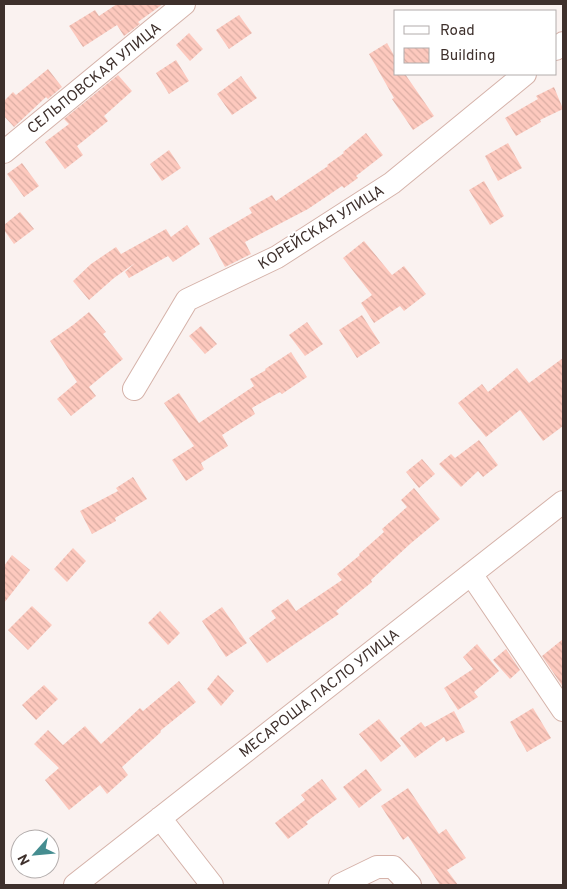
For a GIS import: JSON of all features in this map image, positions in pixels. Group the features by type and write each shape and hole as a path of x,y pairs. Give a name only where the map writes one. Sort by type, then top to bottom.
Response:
{"street":[{"name":"СЕЛЬПОВСКАЯ УЛИЦА","path":"4,152 184,4"},
{"name":"КОРЕЙСКАЯ УЛИЦА","path":"134,389 187,300 277,257 392,183 525,75"},
{"name":"МЕСАРОША ЛАСЛО УЛИЦА","path":"75,885 562,504"},
{"path":"471,574 563,710"},
{"path":"160,818 212,885"},
{"path":"340,885 377,867 393,867 410,885"}],"building":[{"path":"117,4 163,4 138,22 140,24 124,36 117,25 83,47 69,26 95,10 99,16"},
{"path":"239,15 252,33 229,49 216,30"},
{"path":"189,33 203,49 190,61 176,45"},
{"path":"387,43 394,55 394,75 406,75 434,116 413,130 392,99 394,98 369,54"},
{"path":"176,60 189,81 169,94 156,73"},
{"path":"48,69 62,87 48,99 46,97 14,127 4,116 4,101 13,92 16,95"},
{"path":"118,75 132,91 104,116 108,121 77,146 83,155 65,169 45,142 69,124 64,119"},
{"path":"241,76 257,98 232,115 217,94"},
{"path":"554,87 563,109 540,120 541,122 516,136 505,118 538,99 536,96"},
{"path":"366,133 383,155 344,188 342,186 308,209 245,242 251,254 225,267 209,238 252,213 249,208 272,195 276,201 328,166"},
{"path":"508,143 522,168 498,181 485,156"},
{"path":"169,150 181,168 162,181 150,164"},
{"path":"22,163 39,186 24,197 7,174"},
{"path":"484,181 504,216 490,225 469,190"},
{"path":"20,212 34,229 14,244 4,230 4,225"},
{"path":"187,225 200,244 173,262 168,256 129,278 125,272 135,263 89,300 73,281 91,264 116,247 121,254 166,229 171,237"},
{"path":"364,241 392,275 404,266 426,294 404,311 400,306 374,323 361,303 372,295 343,258"},
{"path":"89,312 106,332 103,334 123,359 89,387 96,396 71,416 57,399 77,382 50,341"},
{"path":"362,315 380,343 357,358 339,330"},
{"path":"307,322 323,344 305,356 289,335"},
{"path":"201,326 217,344 205,354 189,336"},
{"path":"291,352 307,377 282,394 280,392 252,408 255,414 222,435 228,446 201,463 204,469 186,481 172,460 194,446 164,403 179,393 199,423 254,386 250,379"},
{"path":"563,358 563,426 543,441 520,410 486,437 458,403 482,384 488,392 517,368 529,383"},
{"path":"479,440 498,465 483,477 478,471 461,487 439,464 451,454 455,458"},
{"path":"422,459 435,474 419,488 406,472"},
{"path":"133,477 147,499 115,518 116,521 92,534 80,511 118,491 116,488"},
{"path":"414,488 440,519 371,580 372,582 336,611 339,614 267,663 249,638 276,618 271,611 288,599 296,611 342,580 337,574 360,555 384,532 382,529 407,507 401,500"},
{"path":"73,548 86,561 67,582 54,569"},
{"path":"12,555 30,570 4,603 4,566"},
{"path":"32,606 52,625 28,650 8,630"},
{"path":"222,607 247,643 226,657 202,621"},
{"path":"160,611 180,633 168,645 148,623"},
{"path":"563,639 563,687 542,656"},
{"path":"477,644 499,671 474,692 478,697 458,710 444,688 473,669 463,657"},
{"path":"506,649 520,670 510,679 493,660"},
{"path":"218,675 234,691 221,706 207,689"},
{"path":"179,681 196,702 160,731 122,767 128,775 107,794 100,785 69,810 45,780 59,768 34,744 48,730 63,745 85,726 101,744 140,708 143,711"},
{"path":"44,685 58,699 36,720 22,705"},
{"path":"533,708 551,738 527,752 510,722"},
{"path":"454,711 465,732 446,742 444,737 415,758 400,738 421,722 425,727"},
{"path":"379,719 401,746 381,762 359,734"},
{"path":"366,769 382,790 359,808 343,787"},
{"path":"322,779 337,799 306,822 308,824 288,839 275,823 305,800 301,795"},
{"path":"408,788 439,834 446,829 466,858 447,870 458,885 440,885 408,836 403,840 381,806"}]}
